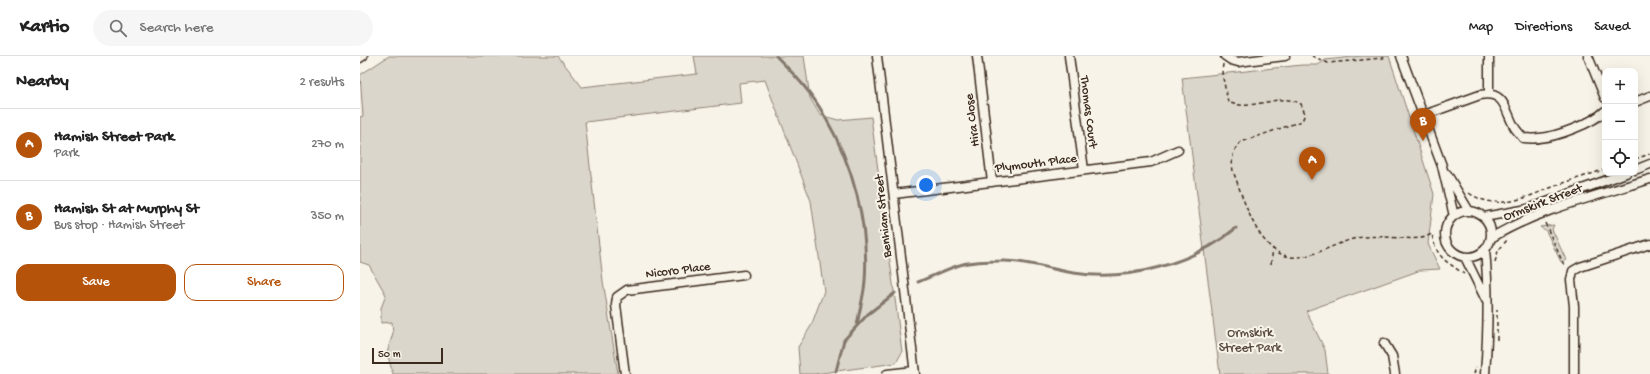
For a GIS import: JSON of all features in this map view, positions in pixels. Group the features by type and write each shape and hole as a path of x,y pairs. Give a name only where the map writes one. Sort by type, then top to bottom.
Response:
{"street":[{"name":"Benhiam Street","path":"877,56 915,372"},
{"name":"Hira Close","path":"977,56 992,182"},
{"name":"Thomas Court","path":"1069,56 1084,170"},
{"path":"1225,56 1238,62 1285,56"},
{"path":"1401,56 1442,166 1454,216"},
{"path":"1489,56 1489,93"},
{"path":"1588,56 1602,91"},
{"path":"1424,115 1489,93 1499,99 1508,109 1514,127 1523,138 1539,138 1577,127 1598,118 1602,114"},
{"path":"1638,101 1650,96"},
{"name":"Plymouth Place","path":"894,194 1151,162 1178,150"},
{"path":"1638,169 1650,164"},
{"path":"1442,166 1469,211"},
{"name":"Ormskirk Street","path":"1484,217 1528,208 1618,176"},
{"name":"Ormskirk Street","path":"1491,238 1506,229 1542,214 1650,179"},
{"path":"1465,257 1479,254 1485,250 1491,238 1488,223 1484,217 1469,211 1461,212 1449,221 1445,236 1451,250 1465,257 1487,302"},
{"path":"1574,374 1574,306 1571,280 1573,271 1580,267 1650,244"},
{"path":"1485,250 1488,279 1488,326 1485,374"},
{"name":"Nicoro Place","path":"625,374 616,305 617,296 627,290 744,275"},
{"path":"1384,343 1392,356 1394,374"},
{"path":"887,374 915,372"}],"path":[{"path":"1225,56 1222,73 1228,102 1237,106 1295,100 1301,104 1305,114 1302,121 1242,142 1237,145 1233,154 1231,164 1233,171 1257,230 1265,242 1283,254 1299,257 1357,238 1422,238 1432,234 1434,245 1440,257 1466,276"},
{"path":"1312,56 1328,63 1383,58 1387,56"},
{"path":"1638,158 1650,154"},
{"path":"1468,193 1477,199 1490,202 1513,202 1602,171"},
{"path":"1540,224 1546,222 1563,262 1573,271"},
{"path":"1494,265 1498,251 1508,239"},
{"path":"1271,264 1272,248"},
{"path":"1496,344 1498,325 1497,305"},
{"path":"1474,374 1476,366"}],"green space":[{"path":"389,56 558,56 582,87 697,74 694,56 804,56 810,98 820,115 838,120 871,117 902,352 896,363 814,374 800,374 798,347 811,326 824,291 811,201 765,80 739,83 741,103 585,122 603,281 618,374 393,374 387,353 393,333 392,322 381,323 381,308 386,295 369,265 360,262 360,117 363,116 360,75"},
{"name":"Ormskirk Street Park","path":"1362,56 1389,56 1434,194 1428,244 1440,269 1421,270 1306,311 1325,350 1328,374 1220,374 1182,78 1302,65 1318,65 1325,60"},
{"path":"1554,225 1552,229 1566,260 1561,262 1546,231 1540,227"}],"waterway":[{"path":"776,56 814,99 834,134 851,174 861,216 866,260 865,281 857,326"},
{"path":"918,282 957,266 982,261 1020,262 1066,272 1094,275 1116,275 1138,272 1181,260 1201,251 1236,228"},
{"path":"836,371 844,340 868,314 895,293"}],"place":[{"name":"Hamish St at Murphy St","path":"1423,141"},
{"name":"Hamish Street Park","path":"1312,180"}]}
